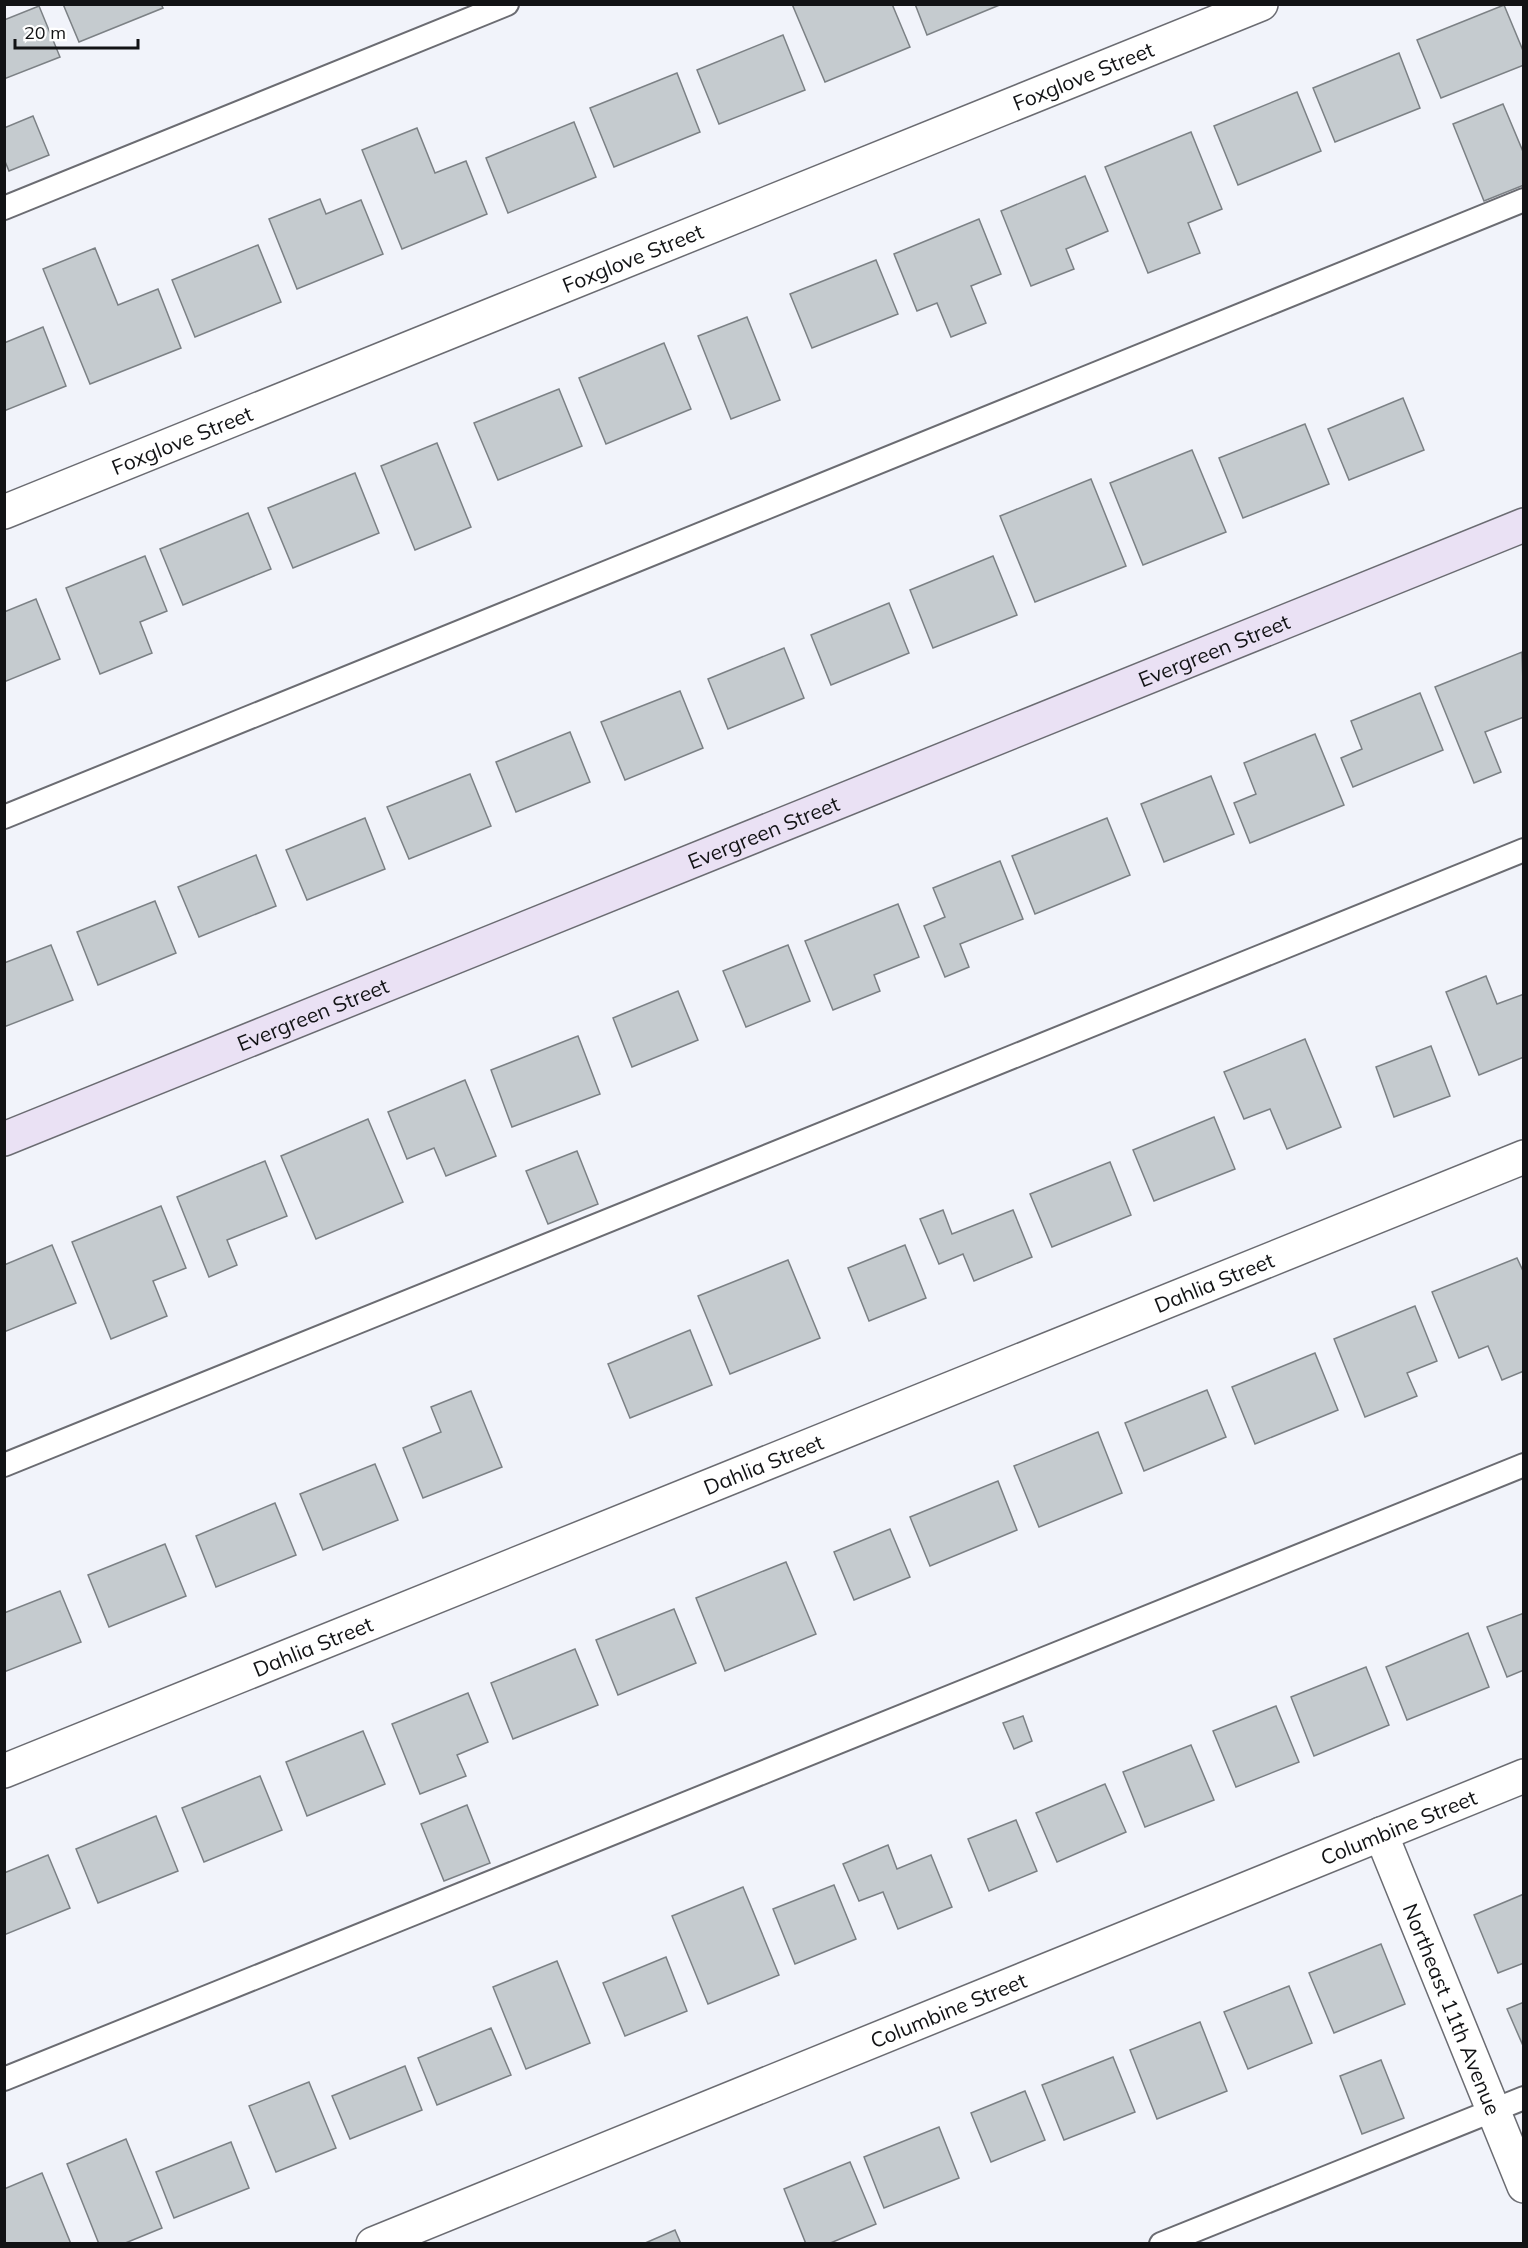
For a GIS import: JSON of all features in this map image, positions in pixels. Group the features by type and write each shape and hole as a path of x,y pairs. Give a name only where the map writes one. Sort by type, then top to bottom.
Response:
{"street":[{"name":"Foxglove Street","path":"4,512 1261,4"},
{"name":"Evergreen Street","path":"4,1139 1524,525"},
{"name":"Dahlia Street","path":"4,1771 1524,1157"},
{"name":"Columbine Street","path":"373,2244 1524,1776"},
{"name":"Northeast 11th Avenue","path":"1381,1834 1524,2186"}],"lane":[{"path":"4,208 507,4"},
{"path":"4,817 1524,201"},
{"path":"4,1465 1524,850"},
{"path":"4,2079 1524,1465"},
{"path":"1161,2244 1524,2098"}],"building":[{"path":"63,4 161,4 163,8 79,42"},
{"path":"792,4 892,4 910,47 825,82"},
{"path":"915,4 1002,4 927,35"},
{"path":"1504,5 1524,53 1524,65 1441,98 1417,40"},
{"path":"39,6 60,57 4,79 4,20"},
{"path":"783,35 805,90 719,124 697,70"},
{"path":"1399,53 1420,108 1335,142 1313,88"},
{"path":"677,73 700,132 614,167 590,108"},
{"path":"1297,92 1321,151 1238,185 1214,126"},
{"path":"1503,104 1524,154 1524,185 1484,201 1453,124"},
{"path":"33,116 49,155 9,171 4,159 4,128"},
{"path":"574,122 596,177 508,213 486,158"},
{"path":"417,128 435,173 466,161 487,214 402,249 362,150"},
{"path":"1191,132 1222,209 1188,223 1200,253 1148,273 1105,167"},
{"path":"1085,176 1108,231 1066,249 1074,269 1031,286 1001,211"},
{"path":"320,199 326,214 361,200 383,254 297,289 269,219"},
{"path":"979,219 1001,274 971,286 986,323 951,337 937,303 917,311 894,254"},
{"path":"258,245 281,302 195,337 172,280"},
{"path":"95,248 118,305 158,289 181,348 90,384 43,269"},
{"path":"876,260 898,314 812,348 790,294"},
{"path":"747,317 780,400 731,419 698,336"},
{"path":"43,327 66,386 4,411 4,343"},
{"path":"664,343 691,409 606,444 579,378"},
{"path":"559,389 582,446 498,480 474,423"},
{"path":"1403,398 1424,450 1349,480 1328,429"},
{"path":"1305,424 1329,484 1243,518 1219,458"},
{"path":"437,443 471,527 415,550 381,466"},
{"path":"1192,450 1226,532 1143,565 1110,483"},
{"path":"355,473 379,533 293,568 268,508"},
{"path":"1091,479 1126,566 1035,602 1000,516"},
{"path":"248,513 271,569 183,605 160,549"},
{"path":"145,556 167,611 140,622 152,653 100,674 66,588"},
{"path":"993,556 1017,615 933,648 910,590"},
{"path":"36,599 60,659 4,682 4,612"},
{"path":"889,603 909,653 831,685 811,635"},
{"path":"784,648 804,698 728,729 708,679"},
{"path":"1522,652 1524,717 1485,732 1501,772 1474,783 1435,687"},
{"path":"680,691 703,748 625,780 601,722"},
{"path":"1420,693 1443,750 1353,787 1341,758 1362,749 1351,721"},
{"path":"570,732 590,782 516,812 496,762"},
{"path":"1315,734 1344,805 1250,843 1234,803 1256,794 1244,763"},
{"path":"470,774 491,826 409,859 387,807"},
{"path":"1211,776 1234,834 1164,862 1141,804"},
{"path":"365,818 385,869 307,900 286,850"},
{"path":"1107,818 1130,875 1035,914 1012,856"},
{"path":"256,855 276,906 199,937 178,887"},
{"path":"1000,861 1023,919 960,944 969,967 945,977 924,926 945,917 933,888"},
{"path":"155,901 176,953 98,985 77,932"},
{"path":"898,904 919,957 874,975 880,991 833,1010 805,941"},
{"path":"51,945 73,1000 4,1027 4,963"},
{"path":"788,945 810,1001 746,1027 723,971"},
{"path":"1486,976 1497,1004 1524,994 1524,1057 1479,1075 1446,992"},
{"path":"678,991 698,1040 632,1067 613,1018"},
{"path":"578,1036 600,1094 512,1127 491,1070"},
{"path":"1305,1039 1341,1127 1287,1149 1270,1109 1244,1119 1224,1072"},
{"path":"1431,1046 1450,1096 1394,1117 1376,1067"},
{"path":"465,1080 496,1156 446,1176 434,1148 407,1159 388,1112"},
{"path":"1214,1117 1235,1169 1154,1201 1133,1150"},
{"path":"368,1119 403,1202 316,1239 281,1156"},
{"path":"577,1151 598,1204 548,1224 526,1171"},
{"path":"265,1161 287,1216 227,1240 237,1265 209,1277 177,1197"},
{"path":"1110,1162 1131,1215 1052,1247 1030,1194"},
{"path":"161,1206 186,1268 153,1281 167,1316 111,1339 72,1242"},
{"path":"943,1210 952,1234 1013,1210 1032,1257 974,1281 963,1254 939,1264 920,1219"},
{"path":"52,1245 76,1303 4,1332 4,1265"},
{"path":"905,1245 926,1298 869,1321 848,1268"},
{"path":"1517,1258 1524,1273 1524,1371 1502,1380 1488,1346 1459,1358 1432,1292"},
{"path":"788,1260 820,1338 730,1374 698,1296"},
{"path":"1415,1306 1437,1361 1407,1373 1417,1396 1365,1417 1334,1339"},
{"path":"690,1330 712,1385 630,1418 608,1364"},
{"path":"1315,1353 1338,1410 1255,1444 1232,1387"},
{"path":"1207,1390 1226,1437 1144,1471 1125,1423"},
{"path":"471,1391 502,1467 423,1498 403,1448 441,1432 431,1407"},
{"path":"1098,1432 1122,1493 1039,1527 1014,1466"},
{"path":"375,1464 398,1520 323,1550 300,1494"},
{"path":"998,1481 1017,1530 930,1566 910,1517"},
{"path":"275,1503 296,1555 216,1587 196,1536"},
{"path":"890,1529 910,1577 854,1600 834,1552"},
{"path":"165,1544 186,1596 109,1627 88,1575"},
{"path":"786,1562 816,1634 725,1671 696,1598"},
{"path":"60,1591 81,1642 4,1672 4,1613"},
{"path":"674,1609 696,1663 618,1695 596,1640"},
{"path":"1524,1613 1524,1670 1507,1677 1487,1627"},
{"path":"1468,1633 1489,1687 1407,1720 1386,1667"},
{"path":"575,1649 598,1705 513,1739 491,1683"},
{"path":"1366,1667 1389,1725 1314,1756 1291,1697"},
{"path":"468,1693 488,1742 457,1755 466,1776 420,1794 392,1724"},
{"path":"1276,1706 1299,1762 1236,1787 1213,1731"},
{"path":"1023,1716 1032,1741 1014,1749 1003,1723"},
{"path":"363,1731 385,1784 307,1816 286,1762"},
{"path":"1191,1745 1214,1800 1145,1827 1123,1772"},
{"path":"260,1776 282,1830 204,1862 182,1808"},
{"path":"1105,1784 1126,1832 1057,1862 1036,1813"},
{"path":"467,1805 490,1863 444,1881 421,1824"},
{"path":"156,1816 178,1871 98,1903 76,1849"},
{"path":"1016,1820 1037,1871 989,1891 968,1839"},
{"path":"888,1845 897,1869 931,1855 952,1907 898,1929 883,1892 859,1901 843,1864"},
{"path":"48,1855 70,1908 4,1935 4,1873"},
{"path":"834,1885 856,1939 795,1964 773,1909"},
{"path":"743,1887 779,1975 708,2004 672,1916"},
{"path":"1524,1894 1524,1963 1498,1973 1474,1915"},
{"path":"1381,1944 1405,2004 1334,2033 1309,1973"},
{"path":"666,1957 687,2011 625,2036 603,1983"},
{"path":"557,1961 590,2043 526,2069 493,1987"},
{"path":"1289,1986 1312,2043 1248,2069 1224,2012"},
{"path":"1524,2002 1524,2048 1507,2009"},
{"path":"1200,2022 1227,2091 1157,2119 1130,2050"},
{"path":"491,2028 511,2075 437,2105 418,2058"},
{"path":"1113,2057 1135,2112 1064,2140 1042,2085"},
{"path":"1381,2060 1404,2118 1362,2134 1340,2076"},
{"path":"405,2066 422,2110 350,2139 332,2096"},
{"path":"309,2082 336,2148 276,2172 249,2106"},
{"path":"1025,2091 1045,2140 991,2162 971,2113"},
{"path":"939,2127 959,2178 884,2208 864,2157"},
{"path":"126,2139 162,2228 123,2244 99,2244 67,2164"},
{"path":"231,2142 249,2188 174,2218 156,2172"},
{"path":"850,2162 876,2224 828,2244 806,2244 784,2189"},
{"path":"42,2173 71,2244 4,2244 4,2189"},
{"path":"675,2230 681,2244 643,2244"}]}
